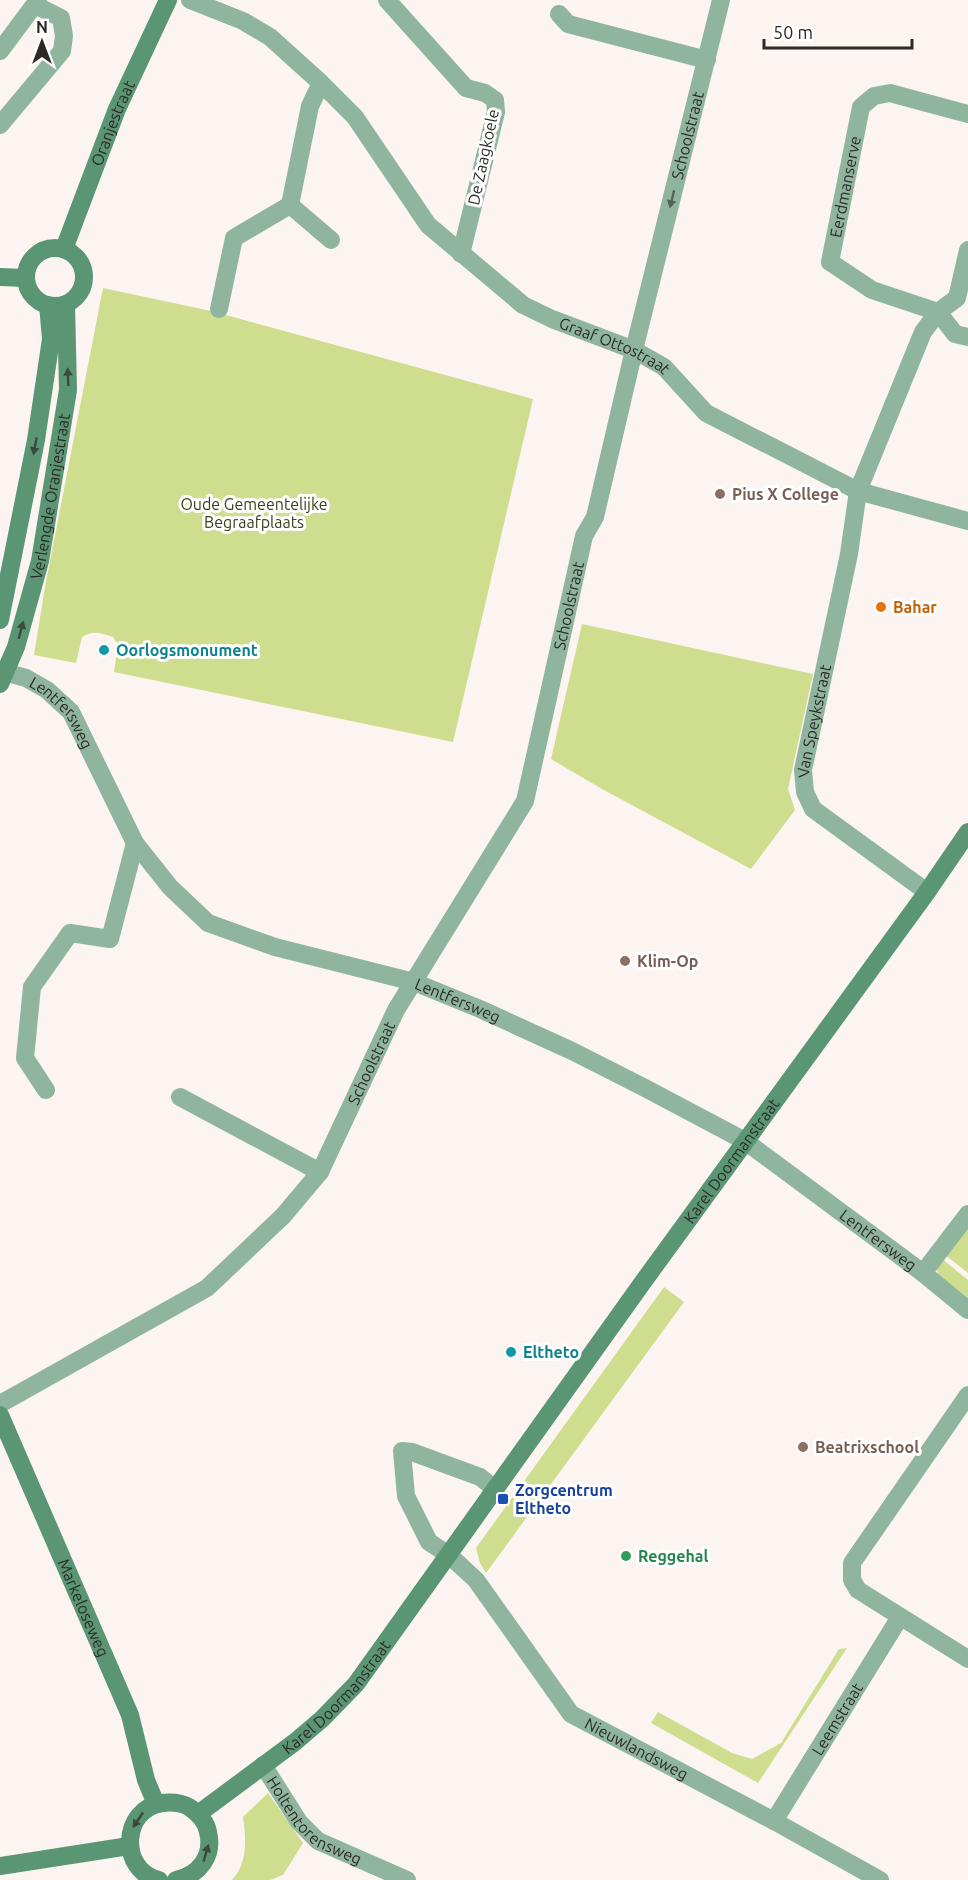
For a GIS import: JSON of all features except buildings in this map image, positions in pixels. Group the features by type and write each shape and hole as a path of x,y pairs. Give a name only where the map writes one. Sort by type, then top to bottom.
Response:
{"main road":[{"name":"Oranjestraat","path":"64,249 117,110 168,0"},
{"path":"50,248 64,249 74,255 81,265 84,276 82,288 76,298 57,305 34,298 26,285 28,264 37,253 50,248"},
{"path":"0,278 25,278"},
{"name":"Verlengde Oranjestraat","path":"0,620 36,440 57,305"},
{"name":"Verlengde Oranjestraat","path":"2,676 16,647 40,561 68,390 57,305"},
{"name":"Karel Doormanstraat","path":"198,1814 322,1719 356,1684 494,1488 927,892 968,832"},
{"name":"Markeloseweg","path":"0,1415 130,1715 146,1780 156,1804"},
{"path":"159,1880 141,1870 133,1860 129,1846 130,1835 134,1822 144,1810 156,1804 172,1802 186,1805 198,1814 208,1832 209,1849 204,1862 185,1879"},
{"path":"0,1866 129,1846"}],"street":[{"name":"Graaf Ottostraat","path":"190,0 219,5 270,37 321,83 356,117 428,225 523,305 552,319 634,350 664,367 706,413 858,491 968,521"},
{"name":"De Zaagkoele","path":"387,0 466,88 485,93 495,100 496,112 461,254"},
{"name":"Schoolstraat","path":"0,1404 207,1288 283,1216 320,1172 396,1010 525,801 584,536 595,517 721,0"},
{"path":"0,51 36,2 61,18 64,36 62,51 0,125"},
{"path":"559,14 568,24 706,60"},
{"path":"219,309 234,238 290,205 310,106 321,83"},
{"name":"Eerdmanserve","path":"938,312 872,290 830,262 861,107 874,96 890,93 968,114"},
{"path":"290,205 331,240"},
{"path":"858,491 923,332 938,312 957,298 968,250"},
{"path":"938,312 955,334 968,337"},
{"name":"Van Speykstraat","path":"858,491 849,554 803,770 803,785 813,809 927,892"},
{"name":"Lentfersweg","path":"2,676 26,678 48,690 71,712 135,843 170,887 208,923 275,947 414,982 572,1051 745,1142 923,1273 968,1310"},
{"path":"46,1090 25,1058 32,987 70,933 110,939 135,843"},
{"path":"180,1097 320,1172"},
{"path":"923,1273 968,1214"},
{"path":"968,1395 852,1563 852,1580 858,1590 968,1659"},
{"path":"449,1555 429,1542 406,1496 402,1451 412,1452 480,1478 494,1488"},
{"name":"Nieuwlandsweg","path":"449,1555 476,1580 571,1714 774,1821 880,1880"},
{"name":"Leemstraat","path":"774,1821 900,1617"},
{"name":"Holtentorensweg","path":"263,1765 299,1822 318,1841 407,1880"}],"green space":[{"name":"Oude Gemeentelijke Begraafplaats","path":"103,288 211,311 533,399 453,742 114,672 118,645 113,637 101,633 90,633 82,637 76,663 34,655"},
{"path":"582,624 813,674 788,789 795,810 751,869 551,759"},
{"path":"968,1221 968,1273 944,1254"},
{"path":"941,1258 968,1280 968,1298 939,1276 936,1267"},
{"path":"664,1287 684,1302 486,1573 480,1563 476,1548"},
{"path":"847,1648 758,1783 651,1723 658,1712 732,1753 752,1759 781,1743 839,1649"},
{"path":"268,1793 303,1843 283,1875 270,1880 232,1880 241,1866 245,1850 243,1817"}],"place":[{"name":"Pius X College","path":"720,494"},
{"name":"Bahar","path":"881,607"},
{"name":"Oorlogsmonument","path":"104,650"},
{"name":"Klim-Op","path":"625,961"},
{"name":"Eltheto","path":"511,1352"},
{"name":"Beatrixschool","path":"803,1447"},
{"name":"Zorgcentrum Eltheto","path":"503,1499"},
{"name":"Reggehal","path":"626,1556"}]}
